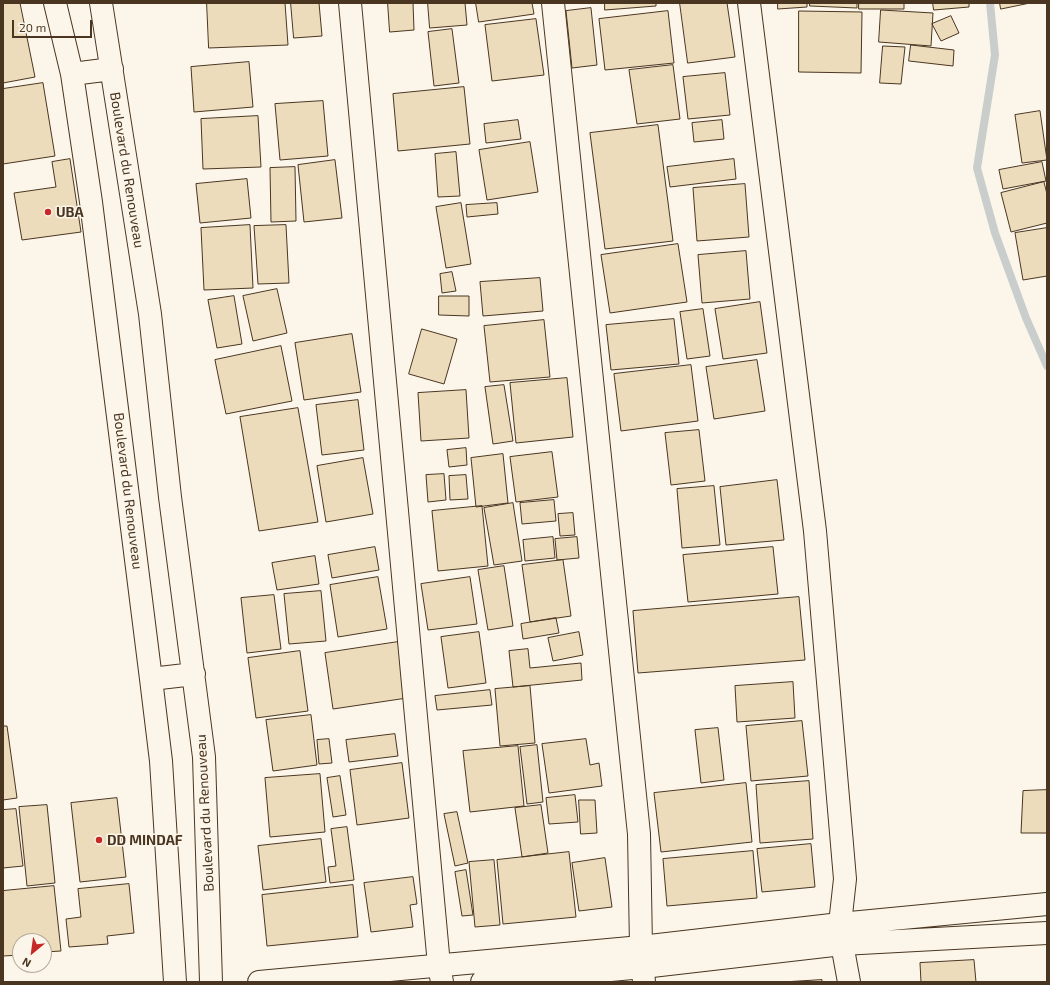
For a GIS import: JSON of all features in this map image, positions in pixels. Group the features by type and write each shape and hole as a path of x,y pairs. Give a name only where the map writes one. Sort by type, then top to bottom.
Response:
{"main road":[{"name":"Boulevard du Renouveau","path":"55,3 72,74 91,202 152,679 161,761 175,982"},
{"name":"Boulevard du Renouveau","path":"101,3 150,314 170,497 204,757 211,982"},
{"path":"350,3 440,974"},
{"path":"553,3 639,834 643,965"},
{"path":"749,3 814,531 845,879 841,934 849,982"},
{"path":"72,74 112,69"},
{"path":"152,679 194,674"},
{"path":"482,982 643,965 1047,904"},
{"path":"841,934 1047,933"},
{"path":"259,982 643,965"}],"building":[{"path":"20,3 35,77 3,83 3,4"},
{"path":"207,3 285,3 288,45 209,48"},
{"path":"291,3 319,3 322,36 294,38"},
{"path":"388,3 413,3 414,30 390,32"},
{"path":"428,3 465,3 467,25 430,28"},
{"path":"476,3 532,3 534,14 479,22"},
{"path":"605,3 656,3 656,6 605,10"},
{"path":"680,3 727,3 735,57 688,63"},
{"path":"778,3 807,3 807,7 778,9"},
{"path":"810,3 857,3 857,8 810,6"},
{"path":"859,3 904,3 904,9 859,9"},
{"path":"933,3 969,3 969,7 934,10"},
{"path":"1000,3 1030,3 1001,9"},
{"path":"591,8 597,65 572,68 566,11"},
{"path":"881,10 933,13 931,46 879,42"},
{"path":"668,11 674,63 605,70 599,19"},
{"path":"799,11 862,12 861,73 799,72"},
{"path":"951,16 959,33 941,41 932,24"},
{"path":"536,19 544,75 492,81 485,25"},
{"path":"452,29 459,83 434,86 428,32"},
{"path":"911,45 954,50 953,66 909,61"},
{"path":"883,46 905,47 901,84 880,83"},
{"path":"249,62 253,107 194,112 191,67"},
{"path":"673,65 680,119 637,124 629,70"},
{"path":"725,73 730,115 688,119 683,77"},
{"path":"43,83 55,156 3,164 3,89"},
{"path":"464,87 470,144 398,151 393,94"},
{"path":"323,101 328,156 280,160 275,104"},
{"path":"1040,111 1047,160 1022,163 1015,115"},
{"path":"258,116 261,167 203,169 201,119"},
{"path":"518,120 521,139 486,143 484,124"},
{"path":"722,120 724,139 694,142 692,123"},
{"path":"658,125 673,241 605,249 590,133"},
{"path":"530,142 538,192 487,200 479,150"},
{"path":"456,152 460,196 438,197 435,154"},
{"name":"UBA","path":"70,159 81,232 22,240 14,193 56,187 52,162"},
{"path":"734,159 736,179 670,187 667,167"},
{"path":"335,160 342,218 304,222 298,165"},
{"path":"1042,162 1046,181 1003,189 999,170"},
{"path":"295,167 296,221 271,222 270,168"},
{"path":"247,179 251,218 200,223 196,184"},
{"path":"1044,182 1047,194 1047,223 1011,232 1001,193"},
{"path":"745,184 749,237 697,241 693,188"},
{"path":"461,203 471,264 446,268 436,207"},
{"path":"497,203 498,214 467,217 466,205"},
{"path":"250,225 253,288 204,290 201,228"},
{"path":"286,225 289,283 258,284 254,226"},
{"path":"1047,228 1047,276 1023,280 1015,233"},
{"path":"678,244 687,302 610,313 601,255"},
{"path":"746,251 750,299 702,303 698,255"},
{"path":"452,272 456,291 442,293 440,274"},
{"path":"540,278 543,311 483,316 480,282"},
{"path":"277,289 287,333 253,341 243,296"},
{"path":"234,296 242,344 217,348 208,300"},
{"path":"439,296 469,296 469,316 439,315"},
{"path":"760,302 767,353 723,359 715,309"},
{"path":"703,309 710,356 687,359 680,312"},
{"path":"674,319 679,364 611,370 606,325"},
{"path":"544,320 550,377 490,382 484,326"},
{"path":"422,329 457,339 444,384 409,374"},
{"path":"352,334 361,392 304,400 295,343"},
{"path":"281,346 292,401 226,414 215,360"},
{"path":"757,360 765,411 714,419 706,367"},
{"path":"691,365 698,421 621,431 614,374"},
{"path":"567,378 573,437 516,443 510,383"},
{"path":"504,385 513,441 493,444 485,387"},
{"path":"466,390 469,438 421,441 418,393"},
{"path":"358,400 364,450 322,455 316,405"},
{"path":"298,408 318,522 259,531 240,417"},
{"path":"699,430 705,481 671,485 665,433"},
{"path":"466,448 467,465 449,467 447,450"},
{"path":"552,452 558,497 516,502 510,457"},
{"path":"503,454 508,503 476,507 471,458"},
{"path":"363,458 373,514 326,522 317,466"},
{"path":"444,474 446,500 428,502 426,475"},
{"path":"466,475 468,499 450,500 449,476"},
{"path":"777,480 784,540 726,545 720,487"},
{"path":"714,486 720,545 682,548 677,489"},
{"path":"554,500 556,521 522,524 520,503"},
{"path":"513,503 522,561 494,565 484,508"},
{"path":"482,506 488,566 438,571 432,511"},
{"path":"573,513 575,535 560,536 558,514"},
{"path":"553,537 555,558 525,561 523,540"},
{"path":"577,537 579,558 557,560 555,539"},
{"path":"375,547 379,570 332,578 328,555"},
{"path":"773,547 778,594 688,602 683,555"},
{"path":"315,556 319,584 277,590 272,563"},
{"path":"563,560 571,616 530,622 522,565"},
{"path":"504,566 513,626 488,630 478,570"},
{"path":"378,577 387,629 338,637 330,585"},
{"path":"470,577 477,624 428,630 421,584"},
{"path":"321,591 326,641 289,644 284,594"},
{"path":"274,595 281,649 247,653 241,598"},
{"path":"799,597 805,660 638,673 633,611"},
{"path":"556,618 559,633 523,639 521,624"},
{"path":"479,632 486,683 448,688 441,637"},
{"path":"579,632 583,655 553,661 548,638"},
{"path":"398,642 407,698 333,709 325,653"},
{"path":"528,649 530,668 581,663 582,680 513,687 509,651"},
{"path":"300,651 308,711 256,718 248,658"},
{"path":"793,682 795,718 737,722 735,686"},
{"path":"530,686 535,743 500,746 495,689"},
{"path":"490,690 492,705 437,710 435,696"},
{"path":"311,715 317,765 273,771 266,720"},
{"path":"802,721 808,776 751,781 746,726"},
{"path":"3,726 7,726 17,798 3,800"},
{"path":"718,728 724,780 701,783 695,730"},
{"path":"395,734 398,756 349,762 346,740"},
{"path":"329,739 332,763 319,764 317,740"},
{"path":"586,739 590,765 599,763 602,786 549,793 542,744"},
{"path":"537,745 543,802 527,804 520,747"},
{"path":"518,746 524,806 470,812 463,751"},
{"path":"402,763 409,818 357,825 350,770"},
{"path":"320,774 325,832 270,837 265,778"},
{"path":"340,776 346,815 333,817 327,778"},
{"path":"809,781 813,839 760,843 756,785"},
{"path":"746,783 752,842 661,852 654,793"},
{"path":"1047,790 1047,833 1021,833 1023,791"},
{"path":"575,795 578,822 549,824 546,798"},
{"name":"DD MINDAF","path":"117,798 126,877 80,882 71,803"},
{"path":"579,800 595,800 597,833 581,834"},
{"path":"47,805 55,883 27,886 19,807"},
{"path":"541,805 548,853 522,857 515,808"},
{"path":"16,809 23,866 3,868 3,810"},
{"path":"457,812 468,863 455,866 444,814"},
{"path":"347,827 354,880 330,883 328,867 336,866 331,829"},
{"path":"321,839 326,882 263,890 258,846"},
{"path":"811,844 815,887 762,892 757,849"},
{"path":"753,851 757,898 667,906 663,859"},
{"path":"569,852 576,917 503,924 497,860"},
{"path":"605,858 612,907 579,911 572,863"},
{"path":"494,860 500,925 475,927 469,862"},
{"path":"466,870 473,915 462,916 455,872"},
{"path":"413,877 417,904 410,905 413,927 371,932 364,883"},
{"path":"129,884 134,933 107,936 108,944 69,947 66,919 81,917 78,889"},
{"path":"353,885 358,937 267,946 262,895"},
{"path":"54,886 61,951 52,952 52,933 12,933 12,955 3,956 3,891"},
{"path":"974,960 976,982 921,982 920,963"},
{"path":"822,980 822,982 783,982"}],"waterway":[{"path":"990,3 995,55 977,168 995,233 1026,318 1047,366"}],"place":[{"name":"UBA","path":"48,212"},
{"name":"DD MINDAF","path":"99,840"}]}
